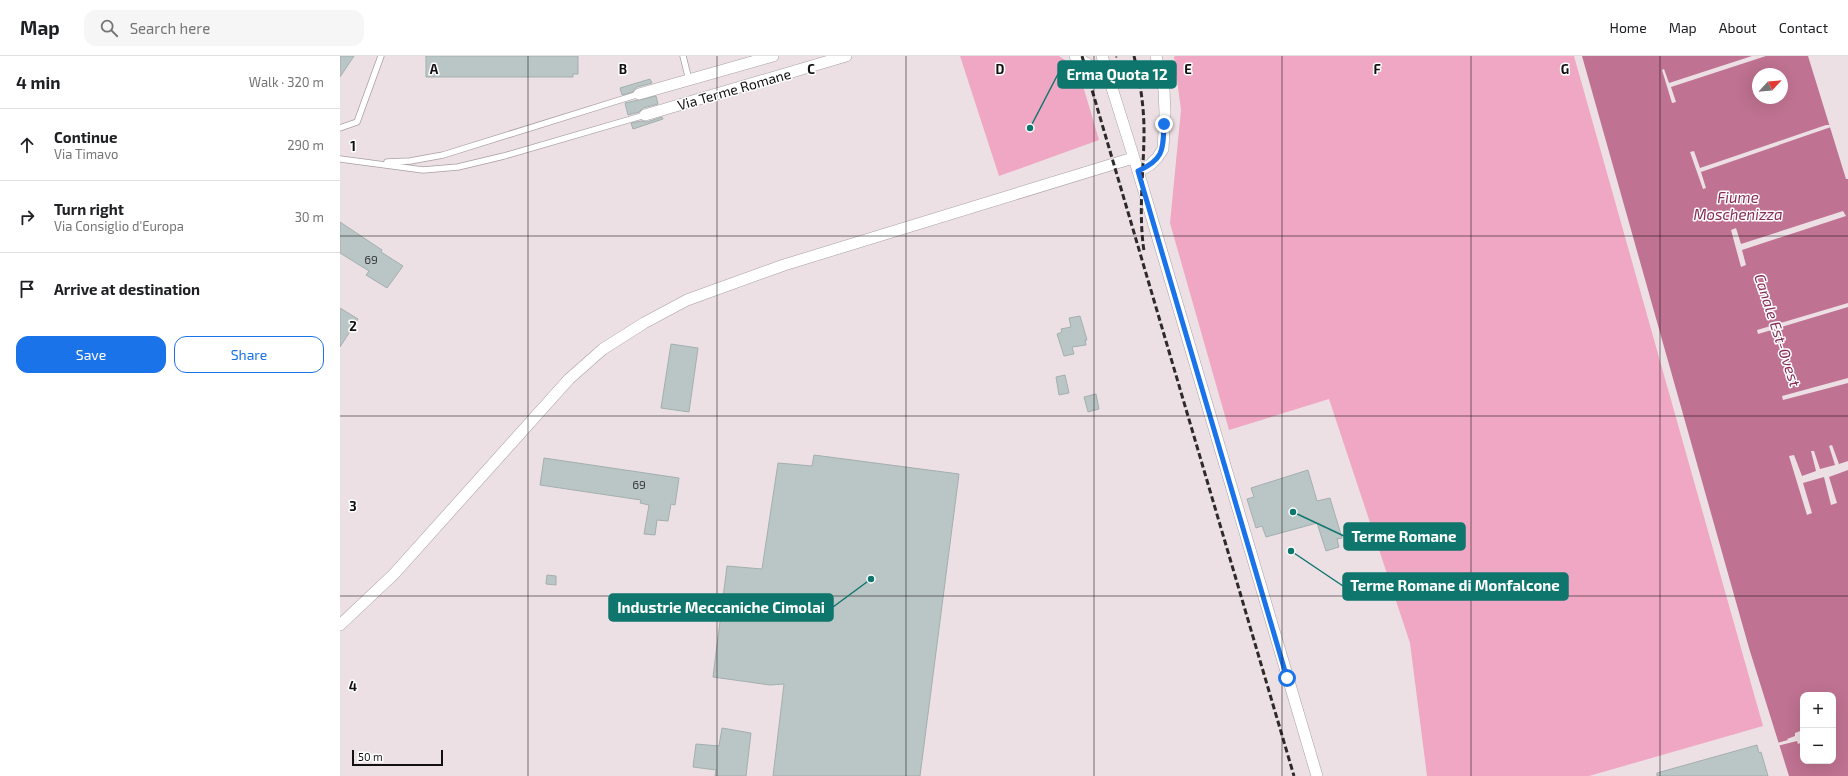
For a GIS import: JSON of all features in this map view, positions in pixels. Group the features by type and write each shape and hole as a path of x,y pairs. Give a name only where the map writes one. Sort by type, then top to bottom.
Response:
{"street":[{"name":"Via Terme Romane","path":"639,94 773,56"},
{"name":"Via Terme Romane","path":"645,115 846,56"},
{"path":"1075,56 1108,77"},
{"path":"1102,56 1138,171 1317,776"},
{"path":"1138,171 1150,165 1163,149 1165,113 1164,90 1156,56"},
{"path":"340,625 394,574 569,379 604,349 644,323 687,300 784,265 1133,158"}],"lane":[{"path":"340,128 357,122 381,56"},
{"name":"Via Terme Romane","path":"683,56 689,80"},
{"path":"373,163 410,161 442,155 639,94"},
{"path":"340,159 423,170 458,167 504,156 645,115"}],"shaded area":[{"path":"960,56 1059,56 1078,69 1099,140 999,176"},
{"path":"1175,56 1574,56 1763,726 1589,776 1427,776 1410,643 1329,399 1229,430 1170,223 1181,110"}],"water":[{"name":"Fiume Moschenizza","path":"1582,56 1808,56 1846,179 1848,179 1848,776 1789,776 1749,648"}],"pier":[{"path":"1752,56 1766,56 1671,87 1676,102 1672,103 1662,70 1664,69 1669,83"},
{"path":"1826,125 1830,125 1831,127 1701,172 1706,188 1703,189 1690,152 1694,151 1700,168"},
{"path":"1843,211 1846,216 1742,250 1746,265 1741,267 1731,230 1736,228 1741,244"},
{"path":"1848,303 1848,307 1758,334 1757,330"},
{"path":"1848,378 1848,383 1783,400 1782,396"},
{"path":"1832,445 1839,464 1848,461 1848,470 1829,477 1837,503 1831,505 1824,477 1803,483 1812,513 1807,515 1789,456 1794,455 1802,476 1816,471 1811,451 1814,451 1820,469 1835,465 1829,446"},
{"path":"1800,731 1800,743 1798,744 1797,741 1777,746 1777,743 1795,736 1795,733"}],"building":[{"path":"340,56 354,56 340,77"},
{"path":"426,56 578,56 578,74 573,74 573,77 426,77"},
{"path":"650,79 652,83 637,87 633,92 622,95 620,88"},
{"path":"656,96 658,104 643,108 639,112 628,115 625,103"},
{"path":"662,117 663,119 633,129 631,123 641,121 647,122"},
{"path":"340,222 403,266 387,288 366,275 369,271 340,253"},
{"path":"340,308 358,319 340,347"},
{"path":"1080,316 1087,340 1085,340 1086,345 1072,347 1074,354 1064,356 1057,334 1062,332 1061,329 1071,327 1069,318"},
{"path":"671,344 698,348 689,412 661,408"},
{"path":"1065,375 1069,393 1059,395 1056,377"},
{"path":"1096,394 1099,409 1088,412 1084,397"},
{"path":"814,455 959,474 920,776 773,776 784,684 770,685 713,677 727,566 762,569 778,463 812,466"},
{"path":"544,458 679,478 675,505 671,504 668,521 657,520 655,535 644,534 649,505 640,503 641,500 540,485"},
{"path":"1308,470 1317,501 1330,498 1342,538 1337,539 1339,547 1326,551 1317,523 1266,537 1262,526 1256,528 1247,499 1254,497 1251,488"},
{"path":"547,575 556,576 556,585 546,584"},
{"path":"722,728 751,733 746,776 715,776 716,770 693,767 696,744 719,746"},
{"path":"1757,745 1759,753 1761,752 1768,776 1657,776 1657,773"}],"railway":[{"path":"1082,56 1294,776"},
{"path":"1134,56 1141,94 1144,122 1141,206 1144,251"}],"place":[{"name":"Erma Quota 12","path":"1030,128"},
{"name":"Terme Romane","path":"1293,512"},
{"name":"Terme Romane di Monfalcone","path":"1291,551"},
{"name":"Industrie Meccaniche Cimolai","path":"871,579"}],"route":[{"path":"1164,124 1163,149 1150,165 1138,171 1287,678"}],"water label":[{"name":"Canale Est-Ovest","path":"1778,330"}]}
